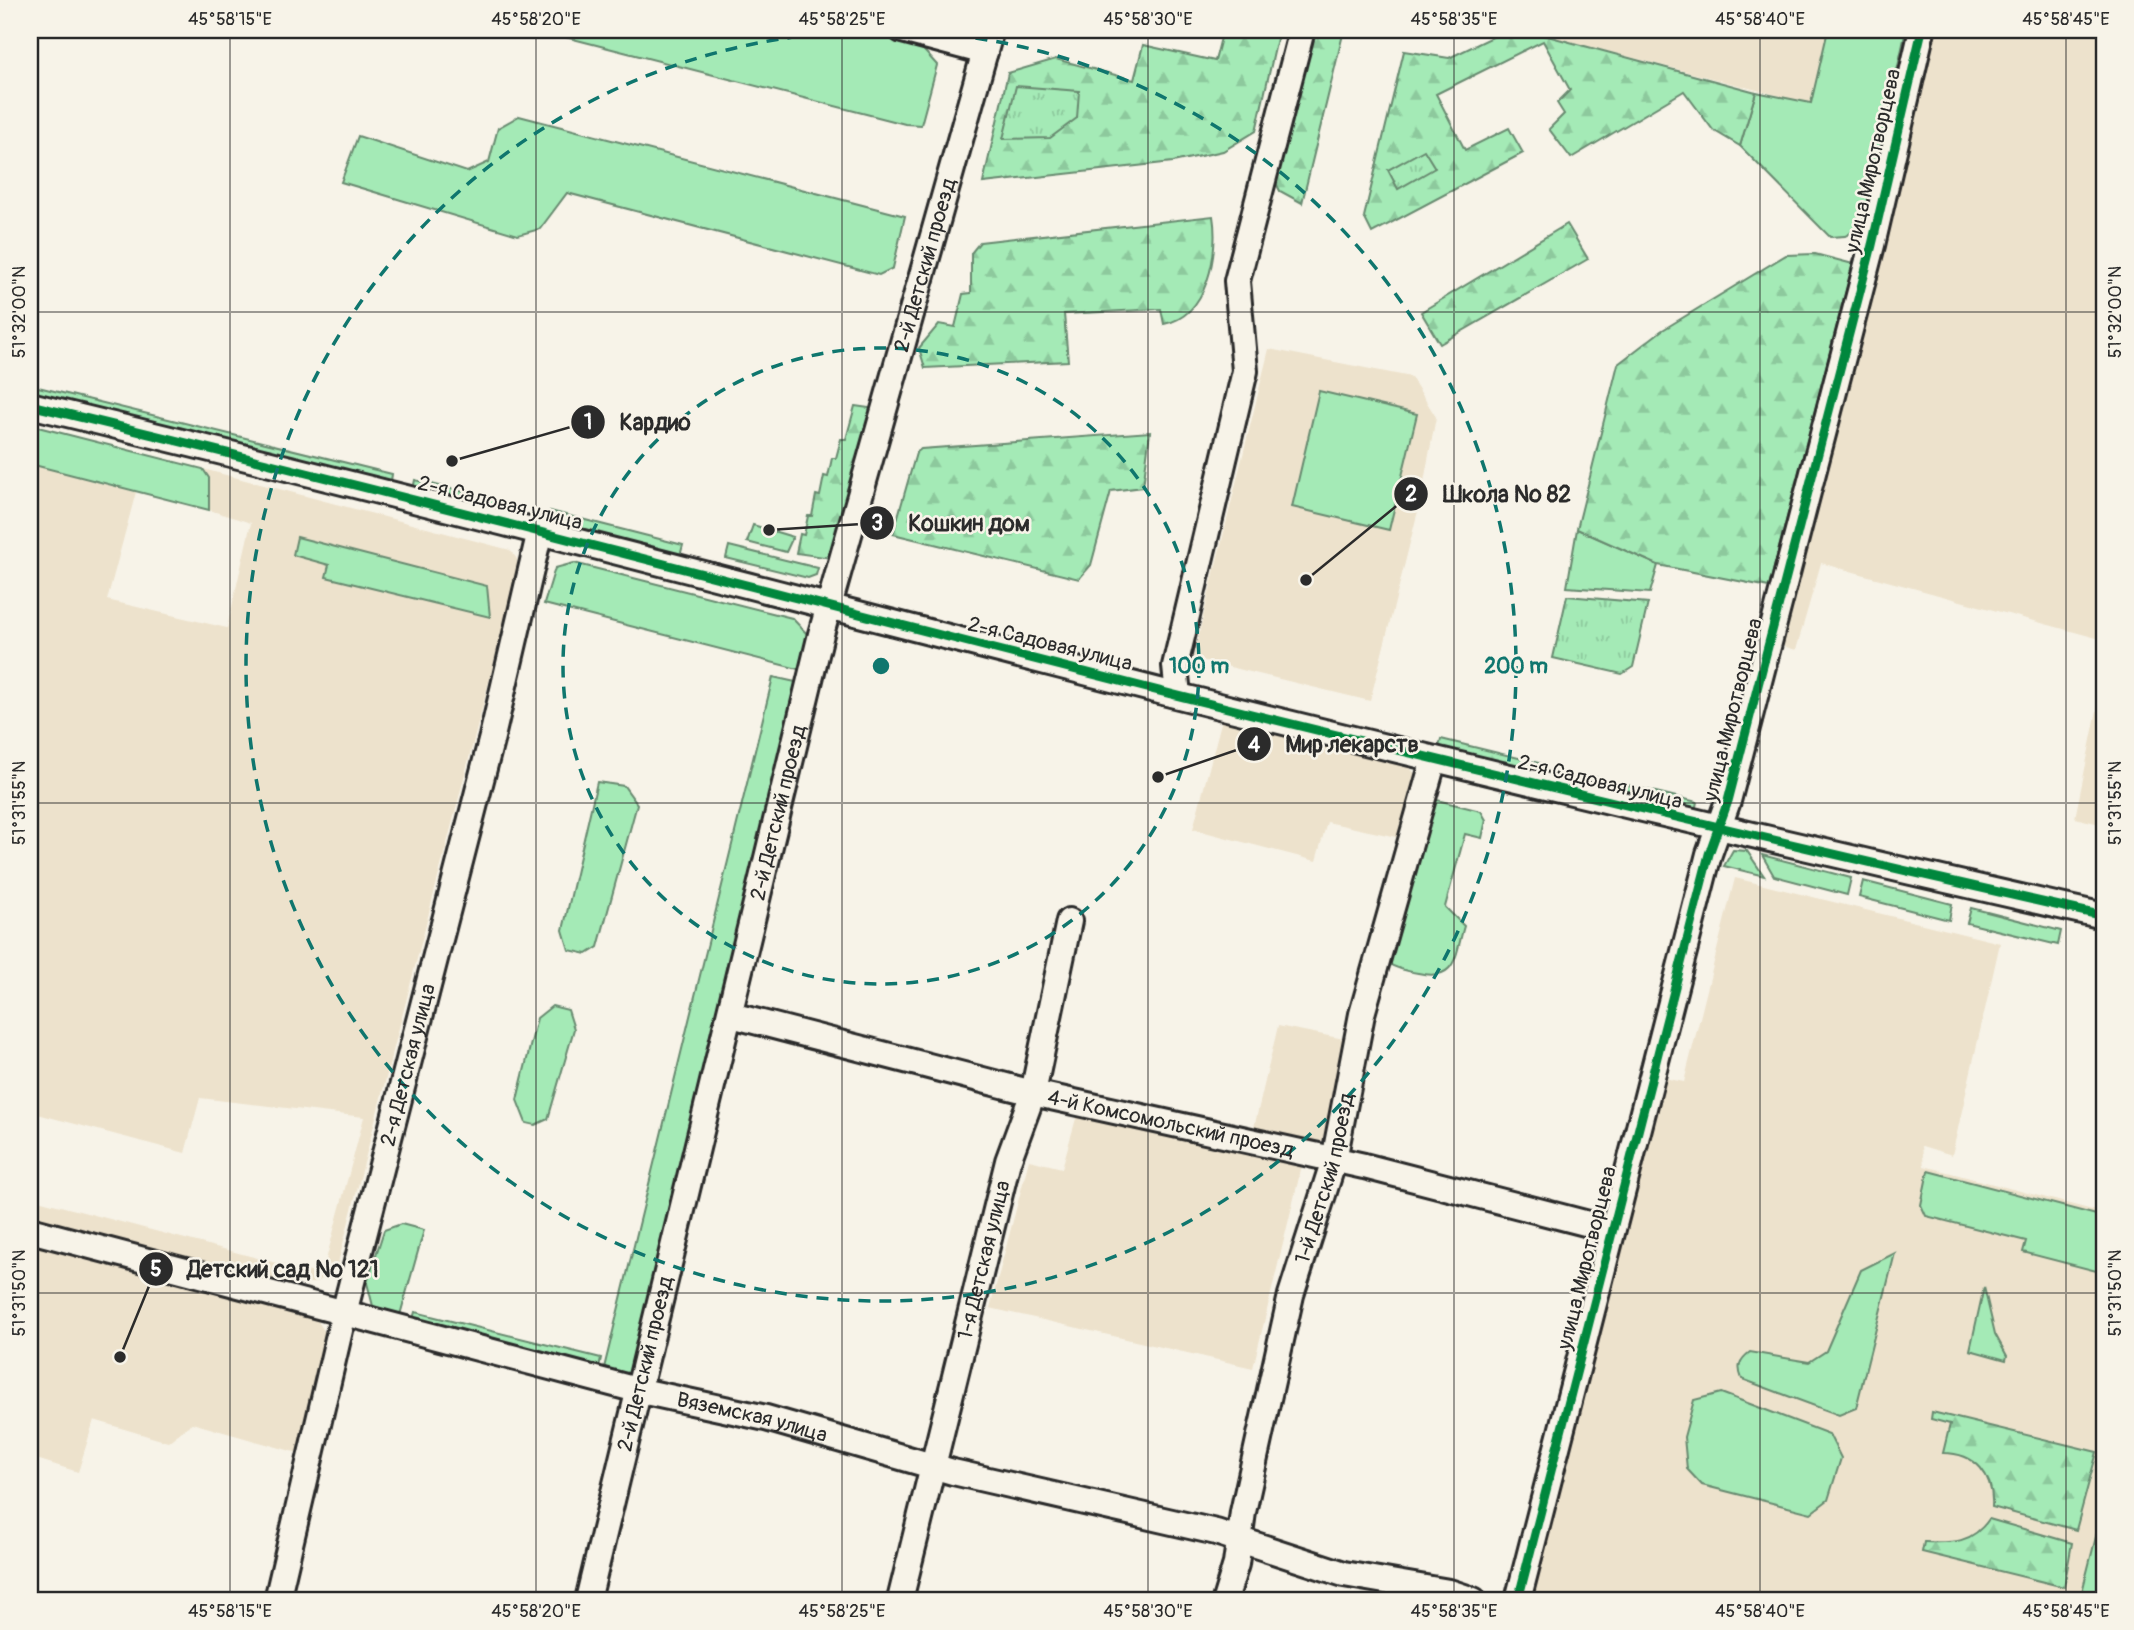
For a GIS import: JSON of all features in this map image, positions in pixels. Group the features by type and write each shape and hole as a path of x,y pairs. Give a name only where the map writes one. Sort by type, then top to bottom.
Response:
{"street":[{"path":"902,30 988,41"},
{"path":"1178,695 1175,666 1245,371 1237,281 1302,30"},
{"name":"улица Миротворцева","path":"1518,1600 1709,854 1720,829 1872,245 1922,30"},
{"name":"2-й Детский проезд","path":"588,1600 641,1391 829,606 988,41"},
{"name":"2-я Садовая улица","path":"30,405 540,531 1434,759 1720,829 2104,916"},
{"name":"2-я Детская улица","path":"277,1600 344,1312 492,737 540,531"},
{"name":"1-й Детский проезд","path":"1225,1600 1291,1295 1334,1160 1362,1014 1434,759"},
{"name":"1-я Детская улица","path":"900,1600 1008,1161 1033,1094 1069,921"},
{"name":"4-й Комсомольский проезд","path":"731,1015 1033,1094 1334,1160 1612,1230"},
{"name":"Вяземская улица","path":"30,1230 641,1391 766,1418 932,1465 1239,1538 1344,1574 1449,1592 1473,1600"}],"shaded area":[{"path":"1525,30 1828,30 1811,104"},
{"path":"1931,30 2104,30 2104,640 1821,563 1796,650 1776,644"},
{"path":"1269,349 1411,377 1436,417 1420,503 1370,701 1193,658"},
{"path":"30,464 136,492 107,600 227,628 251,523 209,510 209,479 203,469 510,550 517,559 518,570 337,1267 328,1276 314,1283 291,1283 239,1273 30,1219 30,1198 322,1275 364,1117 200,1098 185,1153 30,1112"},
{"path":"2104,676 2104,825 2075,818"},
{"path":"1222,719 1409,767 1417,776 1401,838 1327,822 1316,861 1193,829"},
{"path":"1735,878 2000,943 1952,1155 1922,1146 1924,1166 2104,1213 2104,1600 1532,1600 1664,1078 1684,1082"},
{"path":"1278,1026 1344,1039 1325,1138 1316,1146 1253,1132"},
{"path":"1077,1115 1302,1165 1253,1368 990,1308 1029,1160 1062,1168"},
{"path":"30,1241 316,1318 326,1334 298,1453 192,1423 168,1442 94,1420 78,1472 30,1457"}],"green space":[{"path":"538,30 862,30 918,44 937,65 921,125 905,124"},
{"path":"1223,30 1279,30 1256,131 1223,151 1173,162 983,183 1008,73 1056,59 1134,80 1143,45 1215,61"},
{"path":"1312,30 1344,30 1302,203 1280,191 1275,181"},
{"path":"1507,30 1525,30 1756,92 1740,146 1713,130 1684,91 1571,158 1549,129 1564,114 1557,103 1570,90 1543,41 1436,94 1465,150 1509,128 1523,153 1372,233 1364,217 1404,51 1449,58"},
{"path":"1828,30 1906,30 1863,226 1845,236 1830,237 1740,146 1756,92 1811,103"},
{"path":"1016,86 1079,91 1077,118 1050,138 1003,139"},
{"path":"519,116 905,216 893,268 879,275 567,193 540,229 518,235 341,182 358,136 467,172 489,162 498,128"},
{"path":"1424,150 1435,168 1398,189 1388,170"},
{"path":"1213,216 1214,247 1207,281 1191,309 1179,319 1164,324 1161,309 1064,314 1068,361 925,368 919,348 939,324 955,327 963,294 971,293 971,253 980,242"},
{"path":"1567,224 1588,259 1440,344 1421,312"},
{"path":"1815,254 1853,264 1769,587 1658,565 1577,529 1618,364 1661,331 1786,255"},
{"path":"30,385 392,474 390,489 30,399"},
{"path":"1319,391 1417,414 1389,530 1292,507"},
{"path":"855,406 876,409 831,558 796,553 800,534 804,535 808,516 812,516 816,495 820,496 824,476 828,477 832,458 836,458 841,439 846,439"},
{"path":"30,425 203,469 209,478 209,510 30,464"},
{"path":"1150,432 1143,487 1111,491 1091,565 1079,579 893,534 916,453 921,449"},
{"path":"415,480 501,501 498,516 412,494"},
{"path":"550,511 683,545 680,556 547,522"},
{"path":"753,525 793,537 786,552 747,542"},
{"path":"1577,529 1658,565 1650,593 1567,587"},
{"path":"297,537 487,586 490,617 326,577 329,565 293,555"},
{"path":"729,546 818,568 816,575 808,578 726,558"},
{"path":"574,563 792,618 809,636 802,670 544,604 555,568"},
{"path":"1567,596 1648,603 1633,667 1622,674 1553,658"},
{"path":"773,677 800,683 629,1375 604,1368"},
{"path":"1441,739 1539,763 1531,774 1439,747"},
{"path":"1594,777 1697,802 1695,811 1596,790"},
{"path":"597,782 624,786 637,804 598,947 587,954 569,950 563,930"},
{"path":"1437,800 1481,811 1486,820 1482,838 1465,834 1445,907 1464,926 1456,956 1447,970 1431,975 1402,969 1386,962 1430,805"},
{"path":"1733,850 1747,851 1764,876 1724,866"},
{"path":"1762,855 1851,878 1847,895 1774,876"},
{"path":"1863,881 1952,904 1949,920 1859,897"},
{"path":"1971,908 2061,931 2058,945 1967,923"},
{"path":"552,1006 568,1010 574,1029 548,1119 535,1125 526,1123 517,1100 537,1018"},
{"path":"1928,1171 2104,1217 2104,1273 2023,1252 2026,1241 1926,1216 1921,1205"},
{"path":"401,1224 424,1230 400,1315 373,1306 367,1283 384,1230"},
{"path":"1895,1253 1856,1408 1839,1415 1742,1379 1740,1364 1750,1352 1809,1362 1826,1351 1861,1270"},
{"path":"1984,1287 1995,1334 2007,1356 2006,1360 1970,1350"},
{"path":"415,1312 601,1358 599,1367 413,1319"},
{"path":"1721,1393 1829,1434 1841,1458 1828,1500 1811,1513 1702,1485 1687,1469 1684,1437 1694,1400"},
{"path":"1932,1412 2097,1452 2076,1530 1992,1507 1990,1485 1981,1468 1965,1457 1943,1453 1950,1424 1931,1419"},
{"path":"2104,1505 2104,1600 2080,1600"},
{"path":"1989,1519 2072,1543 2064,1587 1922,1552 1924,1542 1952,1542 1968,1538"}],"cycle path":[{"path":"1518,1600 1709,854 1728,801 1872,245 1922,30"},
{"path":"30,405 1291,724 1755,836 2104,916"}],"place":[{"name":"Кардио","path":"452,461"},
{"name":"Кошкин дом","path":"769,530"},
{"name":"Школа № 82","path":"1306,580"},
{"name":"Мир лекарств","path":"1158,777"},
{"name":"Детский сад № 121","path":"120,1357"}]}
